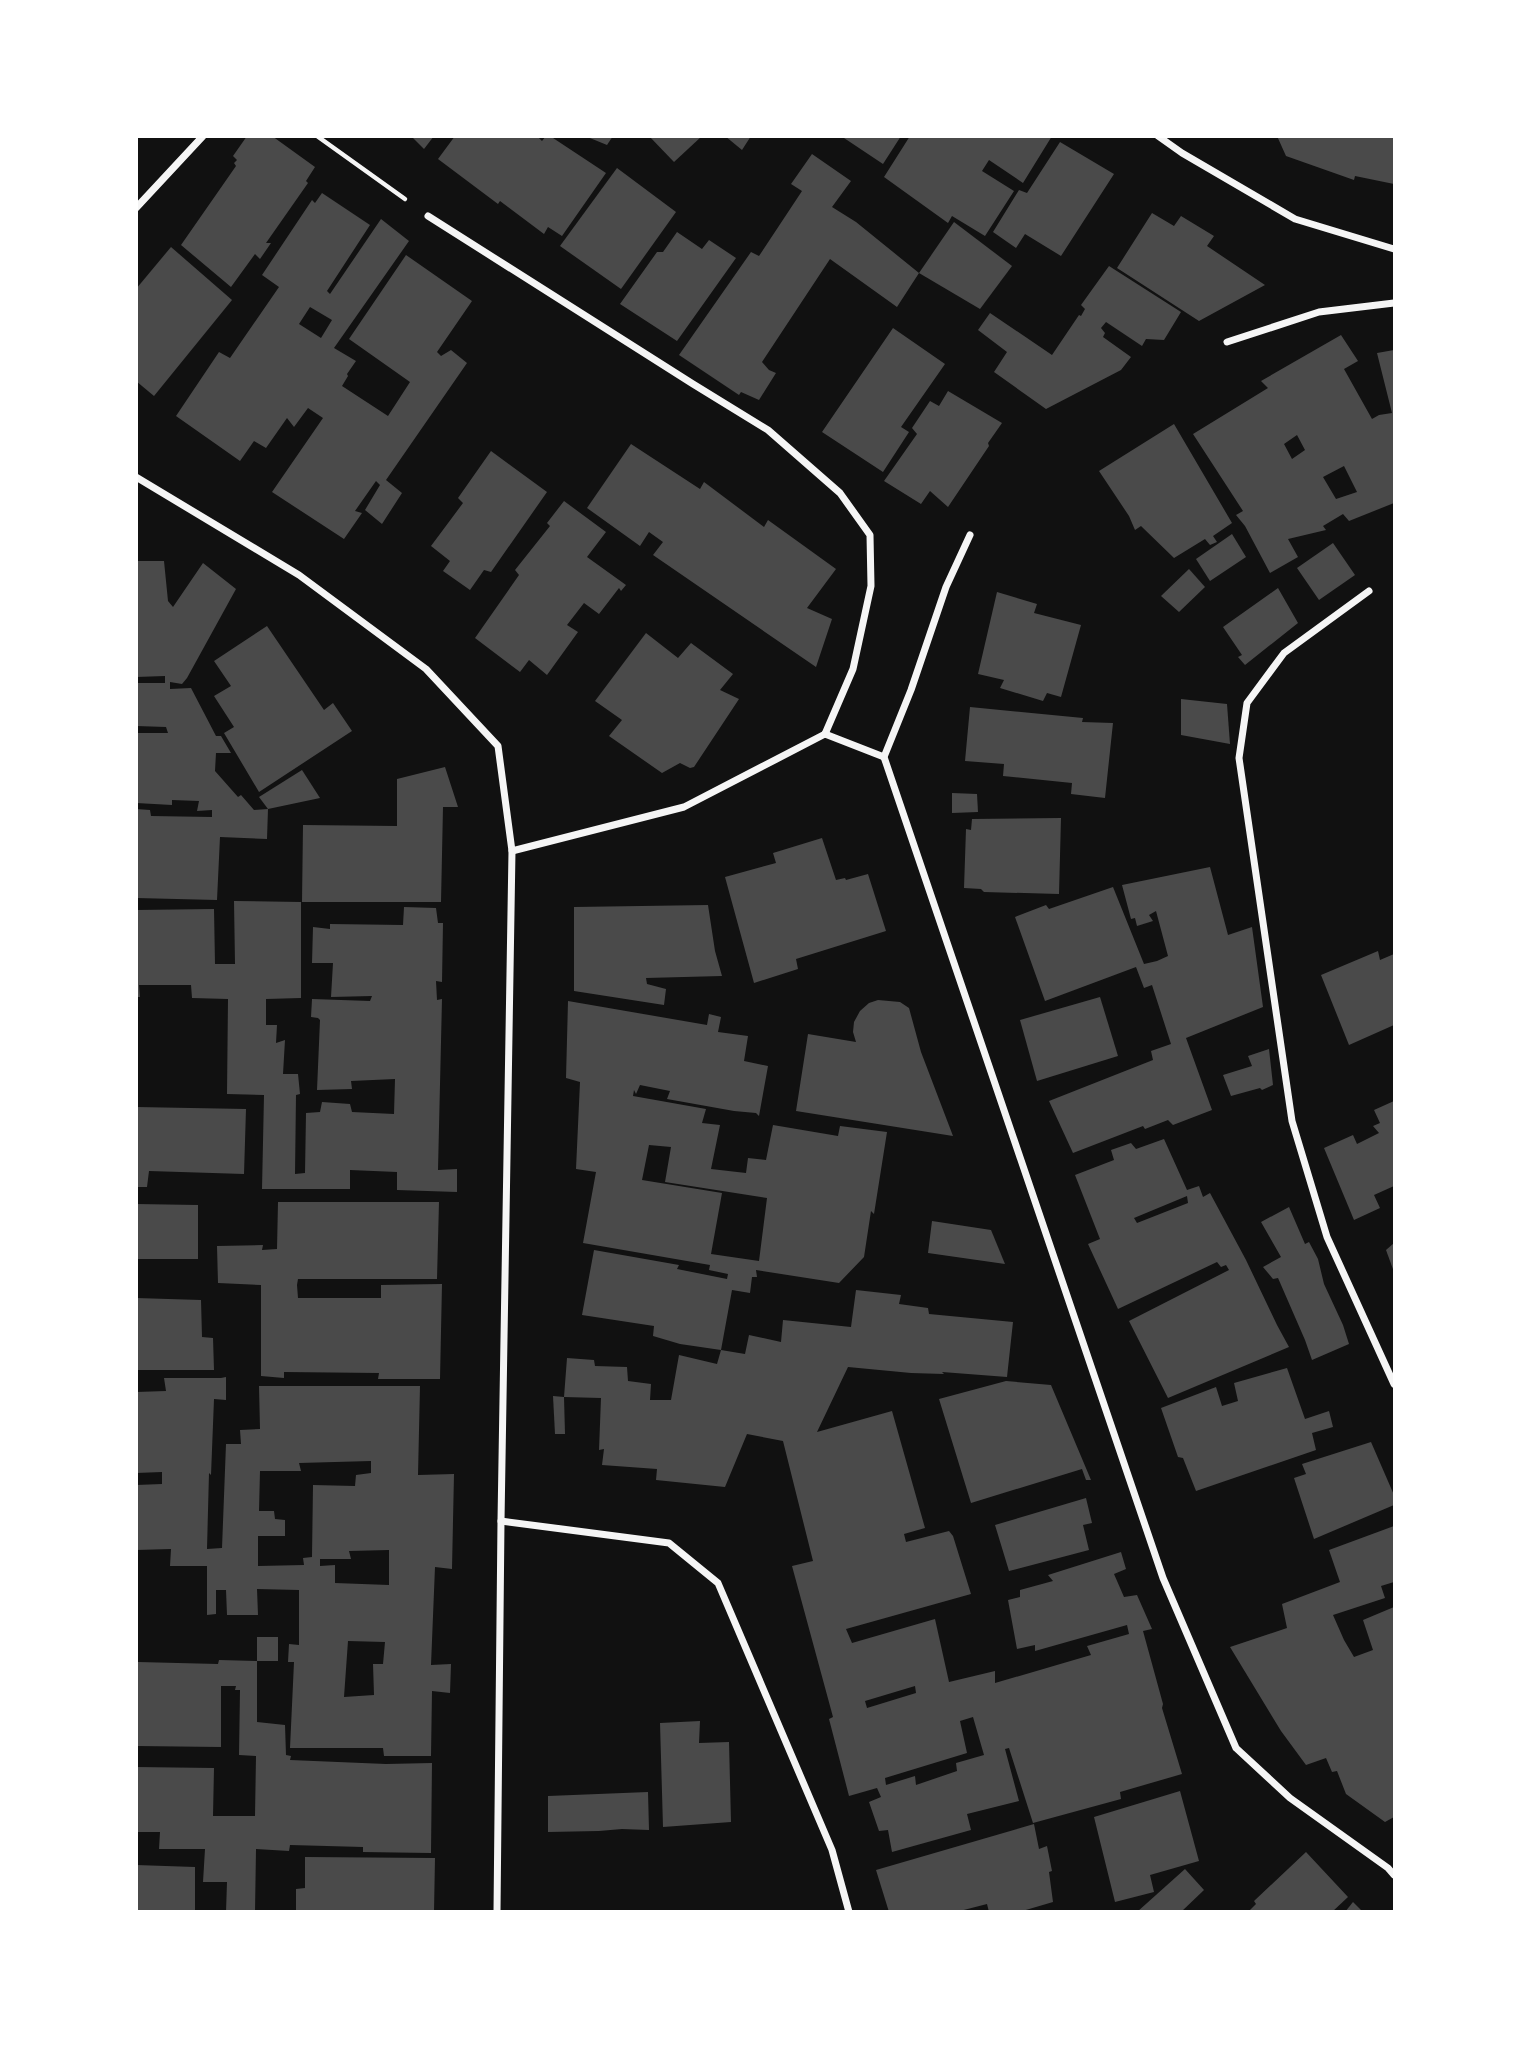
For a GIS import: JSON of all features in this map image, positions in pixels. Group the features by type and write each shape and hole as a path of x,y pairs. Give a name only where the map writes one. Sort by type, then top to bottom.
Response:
{"street":[{"path":"136,208 203,136"},
{"path":"1158,136 1182,153 1295,219 1395,249"},
{"path":"428,216 768,430 840,493 870,535 871,586 853,669 825,734 684,807 512,851"},
{"path":"1227,342 1320,312 1395,303"},
{"path":"136,477 299,575 426,668 498,746 512,851 497,1912"},
{"path":"970,535 946,587 911,690 884,757 1163,1578 1237,1748 1290,1798 1391,1867 1395,1875"},
{"path":"1369,591 1284,653 1247,703 1239,758 1292,1121 1327,1237 1395,1384"},
{"path":"825,734 884,757"},
{"path":"501,1521 669,1543 718,1583 832,1850 849,1912"}],"path":[{"path":"317,136 428,216"}],"building":[{"path":"247,136 272,136 315,167 306,181 308,183 266,243 271,243 260,259 255,254 231,287 181,245 236,166 234,163 237,160 233,156"},
{"path":"411,136 434,136 424,149"},
{"path":"455,136 537,136 542,141 546,136 550,136 606,173 562,236 548,227 544,234 438,159"},
{"path":"585,136 613,136 607,145"},
{"path":"649,136 702,136 674,162"},
{"path":"725,136 751,136 742,150"},
{"path":"841,136 901,136 883,164"},
{"path":"910,136 1052,136 1023,183 989,160 982,171 1014,191 985,236 952,216 948,223 884,177"},
{"path":"1277,136 1394,136 1394,184 1355,176 1354,180 1286,156"},
{"path":"1060,142 1114,174 1061,256 1025,234 1016,248 993,232 1019,190 1027,193"},
{"path":"812,154 851,181 832,207 856,222 919,273 897,307 830,259 762,362 776,373 759,400 741,392 739,395 679,355 751,252 759,256 802,191 791,184"},
{"path":"617,168 676,212 621,289 560,246"},
{"path":"322,193 370,225 327,291 330,294 381,219 409,241 334,348 356,361 342,386 388,416 410,382 349,339 406,255 472,301 437,352 441,356 451,350 467,363 386,480 402,493 382,524 365,510 380,485 376,481 355,511 362,513 344,539 272,492 323,418 308,408 294,427 287,418 266,448 254,441 240,461 176,416 219,352 230,358 279,287 262,275 312,200 315,203","holes":["310,307 332,320 321,338 299,324"]},
{"path":"1152,213 1174,226 1181,216 1214,236 1207,246 1265,285 1199,321 1117,268"},
{"path":"954,222 1012,266 980,309 919,273"},
{"path":"677,232 702,249 709,240 736,258 677,341 620,304 657,252 663,252"},
{"path":"171,247 232,300 154,396 136,381 136,289"},
{"path":"1109,266 1181,312 1164,340 1146,339 1142,346 1106,322 1101,328 1105,333 1103,337 1131,357 1121,370 1046,409 994,372 1007,352 978,330 990,313 1052,355 1079,315 1081,316 1085,309 1081,305"},
{"path":"893,328 945,364 901,427 909,432 883,472 822,432"},
{"path":"1341,335 1358,361 1344,369 1372,419 1392,413 1377,353 1394,350 1394,503 1349,521 1343,514 1323,526 1326,530 1288,539 1298,557 1270,573 1245,526 1236,515 1243,511 1193,434 1268,388 1261,381","holes":["1297,435 1305,450 1292,459 1284,444","1344,466 1357,492 1336,499 1323,477"]},
{"path":"948,391 1002,423 948,507 930,491 921,504 884,481 917,434 912,428 930,401 939,406"},
{"path":"1174,424 1232,523 1213,536 1217,542 1210,545 1205,539 1174,558 1141,526 1135,530 1129,516 1099,471"},
{"path":"631,444 700,489 704,482 764,527 768,520 836,569 807,608 832,619 816,667 653,555 663,542 649,532 640,546 587,508"},
{"path":"491,451 547,492 491,572 484,570 470,590 443,571 450,561 431,546 463,503 458,498"},
{"path":"564,501 606,532 587,557 626,585 621,591 619,588 599,614 584,603 567,625 578,632 547,675 529,660 520,672 475,638 519,575 515,570 550,526 547,523"},
{"path":"1232,534 1246,557 1210,581 1196,559"},
{"path":"1333,543 1355,575 1319,600 1297,568"},
{"path":"136,561 164,561 168,601 173,607 203,563 236,589 187,678 182,684 170,682 170,689 191,688 216,736 221,736 231,753 216,753 215,771 238,797 241,795 254,810 268,809 267,839 220,837 217,900 136,898 136,809 150,810 151,816 212,817 212,810 197,811 199,801 172,800 172,805 136,803 136,733 168,733 166,727 136,726 136,683 165,683 165,676 136,677"},
{"path":"1189,569 1205,587 1179,612 1161,596"},
{"path":"1278,588 1298,623 1245,665 1238,657 1242,655 1223,627"},
{"path":"997,592 1037,604 1034,613 1081,625 1061,697 1047,693 1043,701 1000,688 1004,680 978,674"},
{"path":"267,626 324,710 333,703 352,731 259,792 224,733 234,727 214,696 231,686 214,661"},
{"path":"646,633 678,658 691,643 733,674 720,690 739,699 694,767 680,763 662,773 609,736 622,720 595,701"},
{"path":"1181,699 1227,704 1230,744 1181,735"},
{"path":"970,707 1083,718 1082,722 1113,723 1105,798 1071,794 1072,783 1003,776 1004,764 965,761"},
{"path":"445,767 458,807 443,807 441,902 302,902 303,825 397,826 397,779"},
{"path":"302,770 320,798 268,809 259,797"},
{"path":"952,793 977,794 978,812 952,813"},
{"path":"1061,818 1059,894 984,892 981,889 964,888 966,829 971,830 972,819"},
{"path":"822,838 836,880 868,874 886,931 796,959 798,969 754,983 725,877 776,863 773,853"},
{"path":"1210,867 1228,935 1252,927 1263,1007 1186,1038 1212,1110 1173,1125 1168,1120 1145,1129 1143,1126 1073,1153 1049,1101 1153,1060 1151,1051 1171,1044 1152,985 1144,988 1136,967 1045,1001 1015,917 1046,905 1049,909 1113,887 1144,964 1157,961 1168,956 1156,911 1149,915 1153,921 1137,926 1135,918 1131,919 1122,885"},
{"path":"234,901 301,902 301,998 266,999 266,1025 277,1025 276,1043 285,1040 283,1074 298,1074 300,1094 296,1095 295,1174 305,1173 306,1113 320,1112 322,1102 350,1104 352,1112 394,1114 395,1079 351,1081 352,1089 317,1090 320,1020 311,1017 312,999 370,1001 372,996 331,997 333,963 312,963 313,927 330,929 330,924 403,925 404,907 436,908 438,923 443,923 442,982 436,981 437,1000 442,999 438,1170 457,1169 457,1192 397,1190 397,1172 350,1170 350,1189 262,1189 264,1095 227,1094 228,999 192,998 191,985 139,985 140,997 136,997 136,910 214,909 215,964 235,964"},
{"path":"708,905 722,976 646,978 647,984 666,989 664,1005 574,991 574,907"},
{"path":"1378,951 1380,960 1394,954 1394,1025 1349,1045 1321,975"},
{"path":"1100,997 1118,1056 1037,1081 1020,1020"},
{"path":"878,1000 900,1002 909,1008 921,1052 953,1136 796,1111 808,1034 856,1042 854,1022 860,1011 869,1003"},
{"path":"568,1001 707,1025 709,1014 721,1017 718,1032 748,1036 744,1061 768,1066 759,1116 756,1113 667,1099 670,1091 640,1085 636,1094 634,1090 633,1096 706,1109 702,1123 720,1125 711,1169 746,1173 748,1158 766,1160 773,1125 838,1136 840,1126 887,1132 864,1257 839,1283 756,1270 757,1277 752,1277 750,1293 732,1290 721,1350 680,1344 653,1336 654,1326 582,1315 594,1250 679,1265 677,1269 727,1279 728,1274 709,1270 710,1265 583,1243 596,1172 576,1169 580,1082 566,1078","holes":["649,1145 671,1147 665,1182 767,1198 759,1261 711,1254 722,1193 642,1180"]},
{"path":"1269,1049 1273,1085 1231,1096 1223,1075 1252,1066 1248,1056"},
{"path":"1394,1101 1394,1186 1374,1195 1380,1208 1354,1220 1324,1148 1353,1135 1357,1144 1379,1133 1373,1126 1380,1123 1374,1110"},
{"path":"136,1107 246,1109 244,1174 149,1171 147,1187 136,1187"},
{"path":"1164,1139 1187,1190 1199,1186 1203,1197 1210,1193 1289,1347 1168,1398 1129,1321 1229,1270 1226,1265 1221,1267 1217,1262 1118,1309 1088,1244 1100,1239 1075,1175 1114,1160 1111,1150 1131,1143 1136,1149","holes":["1187,1196 1188,1203 1137,1223 1134,1218"]},
{"path":"278,1202 439,1202 437,1279 298,1279 297,1285 298,1298 381,1298 381,1285 442,1284 440,1379 378,1379 379,1373 284,1372 284,1378 261,1376 261,1285 218,1283 217,1246 263,1245 262,1250 277,1249"},
{"path":"136,1204 198,1205 198,1259 136,1259"},
{"path":"1289,1207 1305,1244 1309,1242 1318,1259 1324,1284 1349,1344 1312,1360 1278,1278 1273,1279 1263,1267 1281,1257 1261,1222"},
{"path":"932,1221 991,1230 1005,1264 928,1253"},
{"path":"1394,1243 1394,1272 1386,1250"},
{"path":"856,1290 901,1295 899,1304 928,1308 929,1314 1013,1322 1007,1377 848,1367 817,1432 892,1411 925,1528 904,1534 906,1542 949,1531 953,1536 971,1594 846,1629 852,1643 935,1619 949,1682 995,1671 995,1683 1091,1655 1087,1646 1129,1634 1127,1625 1035,1651 1035,1645 1017,1649 1008,1600 1020,1597 1020,1590 1053,1581 1048,1575 1121,1552 1126,1569 1114,1574 1124,1597 1137,1595 1152,1629 1143,1631 1182,1774 1120,1792 1121,1799 1033,1823 1009,1748 1005,1749 1019,1801 967,1814 971,1830 892,1852 888,1830 879,1831 869,1802 881,1797 877,1788 849,1796 829,1719 833,1717 792,1566 813,1561 783,1441 747,1434 725,1487 656,1480 657,1469 602,1465 604,1449 599,1450 601,1398 564,1397 567,1358 594,1360 595,1366 627,1367 628,1381 651,1384 650,1400 671,1400 679,1355 717,1364 721,1350 745,1354 749,1335 781,1342 783,1320 851,1327","holes":["915,1686 916,1693 867,1708 865,1701","973,1717 984,1755 956,1763 957,1771 916,1785 915,1776 886,1785 885,1778 967,1753 960,1721"]},
{"path":"136,1298 201,1300 202,1337 213,1338 214,1370 136,1370"},
{"path":"1287,1368 1305,1419 1329,1411 1333,1427 1312,1433 1316,1450 1196,1491 1183,1458 1178,1457 1161,1408 1216,1387 1222,1406 1238,1401 1234,1383"},
{"path":"226,1377 226,1400 214,1399 207,1549 222,1548 226,1444 241,1444 240,1430 260,1429 259,1386 420,1386 418,1475 454,1474 452,1569 435,1567 431,1665 451,1664 450,1693 432,1691 431,1756 384,1756 383,1748 290,1748 294,1662 288,1662 289,1644 299,1645 299,1590 257,1589 258,1615 227,1615 226,1590 216,1590 216,1614 207,1615 207,1566 170,1566 171,1549 136,1550 136,1485 162,1484 162,1472 136,1473 136,1392 166,1391 164,1378","holes":["371,1461 371,1473 356,1475 355,1486 313,1485 312,1557 303,1558 304,1565 258,1566 258,1536 285,1536 285,1520 275,1519 274,1511 259,1511 260,1471 301,1471 299,1463","389,1550 389,1585 335,1583 335,1565 320,1566 320,1559 351,1559 349,1551","348,1641 385,1642 383,1664 373,1664 374,1695 344,1697"]},
{"path":"1006,1381 1051,1385 1091,1480 1086,1480 1082,1469 971,1503 939,1399"},
{"path":"553,1396 564,1397 565,1434 555,1434"},
{"path":"1371,1442 1394,1495 1394,1505 1314,1539 1294,1478 1306,1474 1302,1464"},
{"path":"1086,1498 1092,1523 1083,1525 1089,1550 1009,1571 995,1525"},
{"path":"1394,1526 1394,1582 1381,1586 1385,1598 1333,1615 1354,1657 1373,1650 1363,1620 1394,1607 1394,1817 1385,1822 1346,1794 1337,1771 1332,1772 1326,1758 1306,1765 1281,1731 1230,1647 1287,1628 1282,1604 1340,1582 1329,1550"},
{"path":"257,1637 278,1637 278,1661 257,1661"},
{"path":"219,1660 257,1661 257,1722 285,1725 286,1755 291,1756 290,1760 432,1763 431,1853 363,1852 363,1847 290,1845 289,1851 256,1849 255,1912 226,1912 227,1882 203,1882 205,1849 159,1849 160,1832 136,1832 136,1767 214,1768 213,1816 255,1816 256,1756 239,1755 240,1690 235,1690 236,1686 221,1686 221,1747 136,1746 138,1662 218,1664"},
{"path":"700,1721 699,1743 729,1742 731,1822 663,1827 660,1723"},
{"path":"1180,1791 1199,1861 1150,1875 1154,1892 1115,1902 1094,1817"},
{"path":"648,1792 649,1830 548,1832 548,1796"},
{"path":"1034,1824 1039,1849 1047,1846 1052,1871 1049,1872 1053,1902 1019,1912 989,1912 987,1904 956,1912 889,1912 876,1870"},
{"path":"1306,1852 1348,1897 1332,1912 1248,1912 1256,1904 1254,1901"},
{"path":"305,1857 435,1858 434,1912 296,1912 296,1889 305,1888"},
{"path":"136,1865 195,1867 195,1912 136,1912"},
{"path":"1185,1869 1204,1890 1181,1912 1137,1912"},
{"path":"1353,1902 1363,1912 1345,1912"}]}
